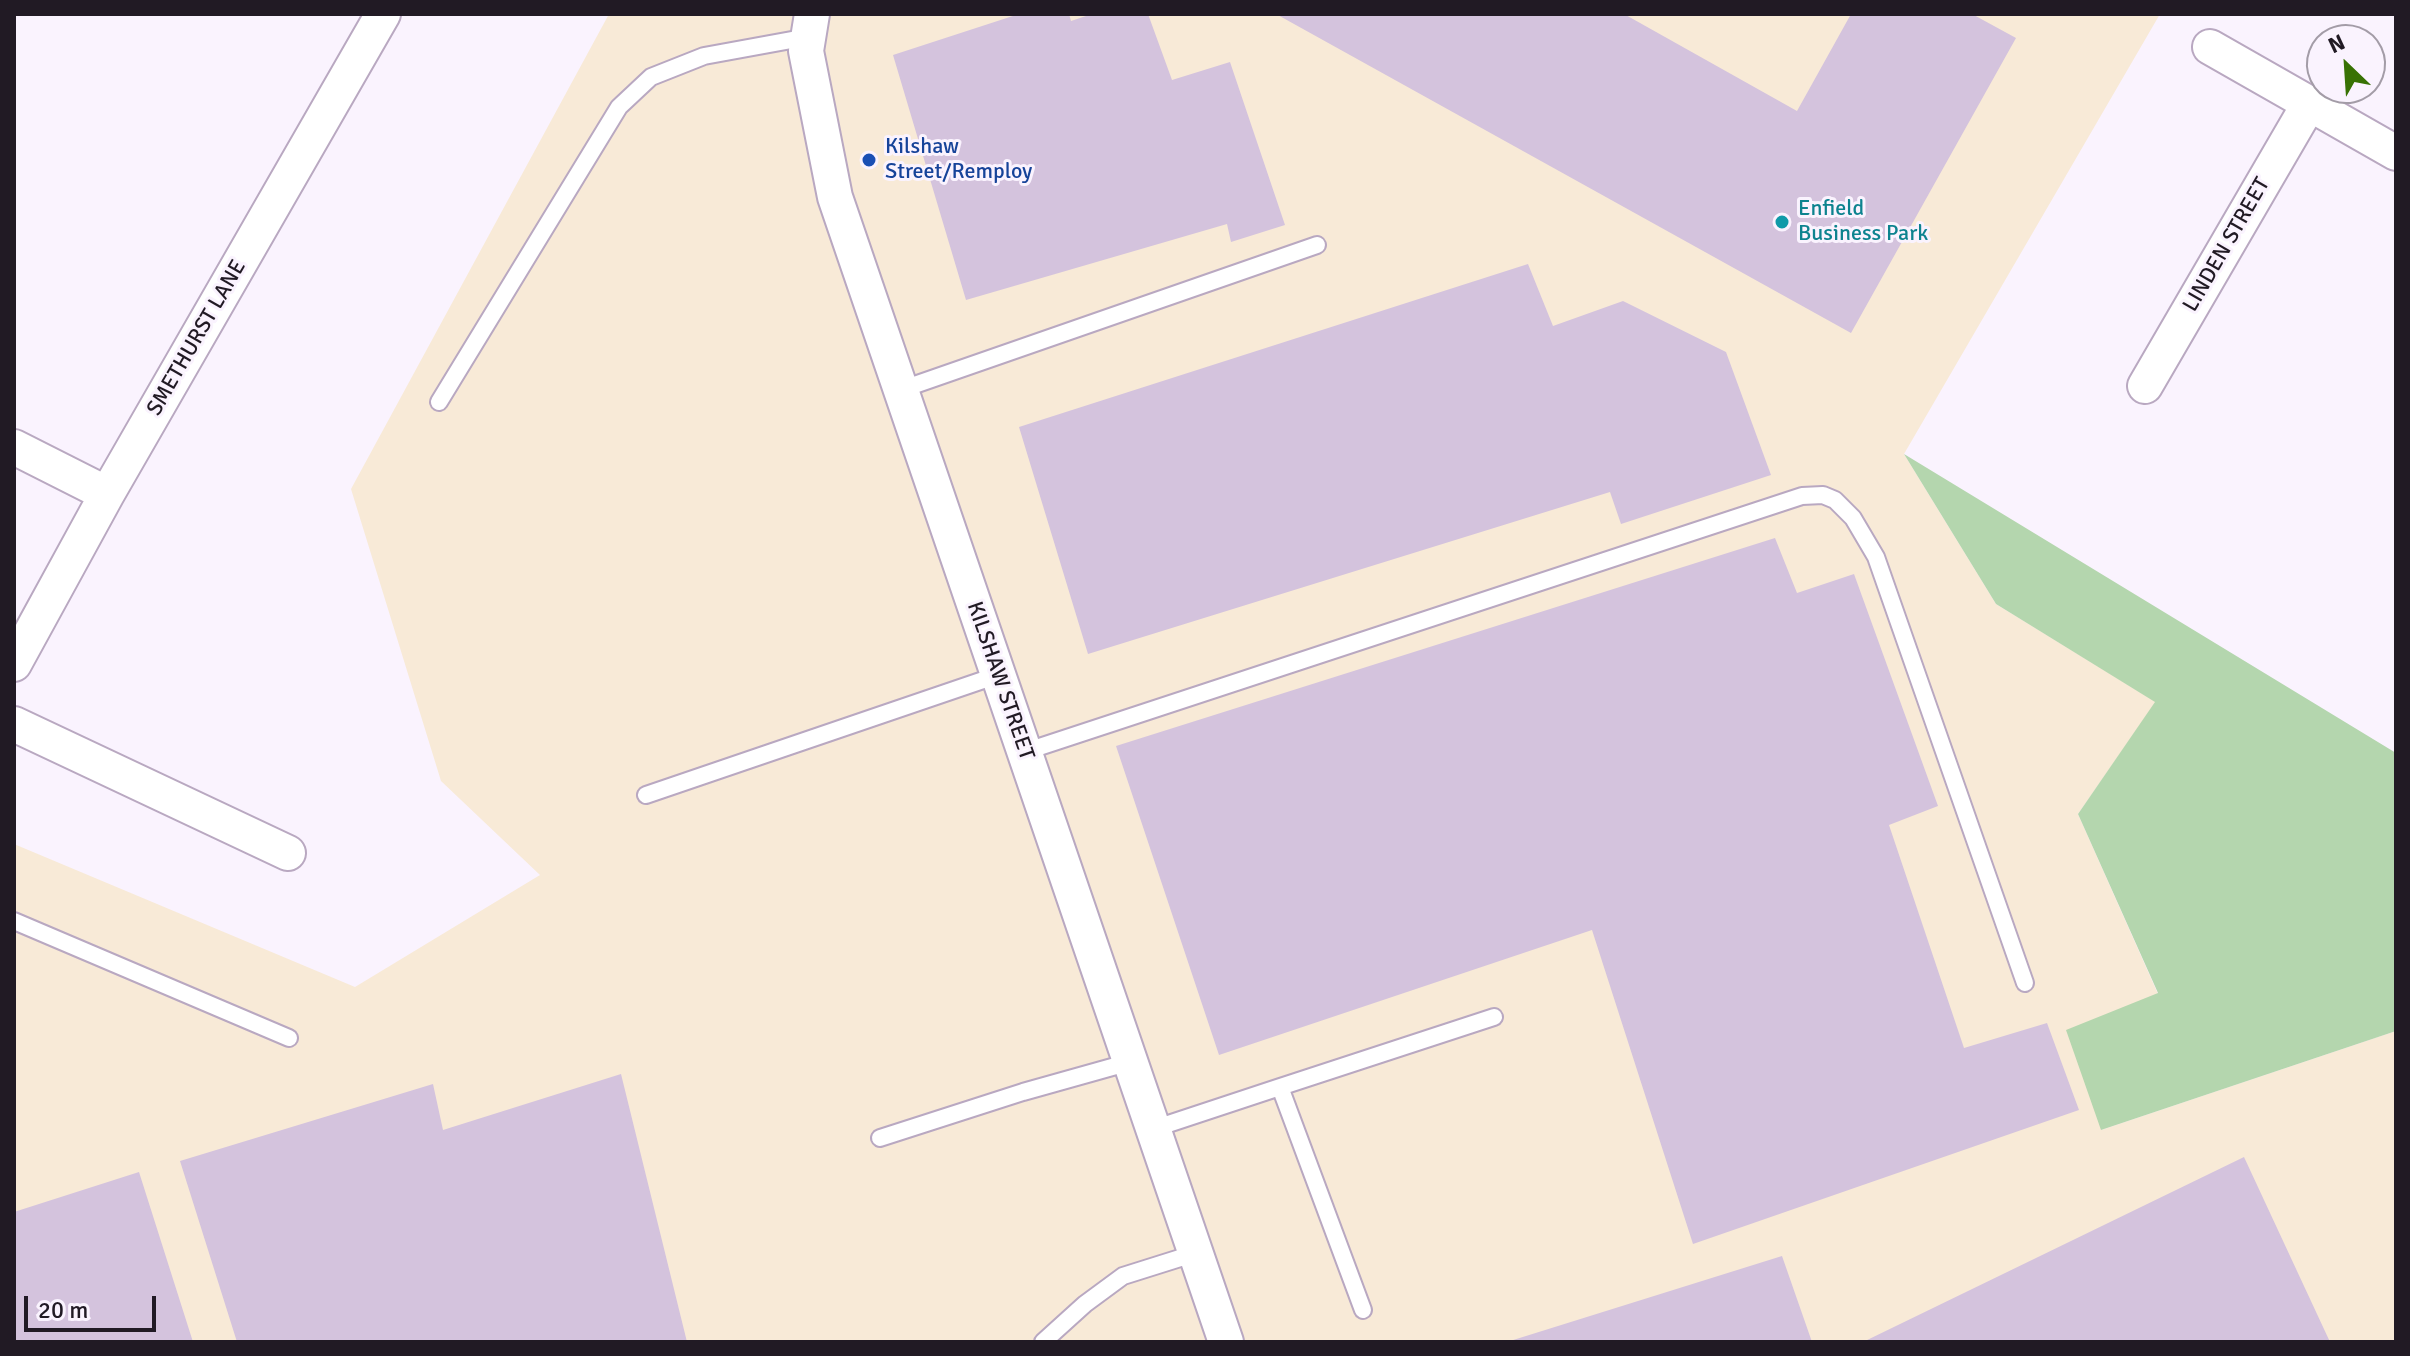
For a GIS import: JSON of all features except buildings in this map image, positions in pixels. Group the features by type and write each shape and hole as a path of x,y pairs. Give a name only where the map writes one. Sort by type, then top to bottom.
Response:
{"street":[{"name":"SMETHURST LANE","path":"14,664 107,494 383,14"},
{"name":"KILSHAW STREET","path":"810,25 806,51 835,197 1226,1342"},
{"path":"2210,47 2306,102"},
{"path":"2309,104 2396,153"},
{"name":"LINDEN STREET","path":"2145,386 2309,104"},
{"path":"14,447 107,494"},
{"path":"14,724 288,853"}],"lane":[{"path":"439,402 619,107 651,77 704,56 810,25"},
{"path":"900,390 1317,245"},
{"path":"1024,752 1802,496 1823,495 1835,500 1853,518 1876,557 2025,983"},
{"path":"646,795 998,675"},
{"path":"14,921 289,1038"},
{"path":"1153,1129 1494,1017"},
{"path":"880,1138 1023,1092 1130,1062"},
{"path":"1280,1087 1363,1310"},
{"path":"1043,1342 1102,1289 1123,1276 1196,1253"}],"shaded area":[{"path":"609,14 2160,14 1904,454 1996,604 2156,702 2078,814 2158,994 2101,1130 2396,1031 2396,1342 14,1342 14,844 355,987 540,875 441,781 351,489"}],"green space":[{"path":"1904,454 2396,753 2396,1031 2101,1130 2066,1030 2158,993 2078,814 2155,702 1996,604"}],"place":[{"name":"Kilshaw Street/Remploy","path":"869,160"},
{"name":"Enfield Business Park","path":"1782,222"}]}
